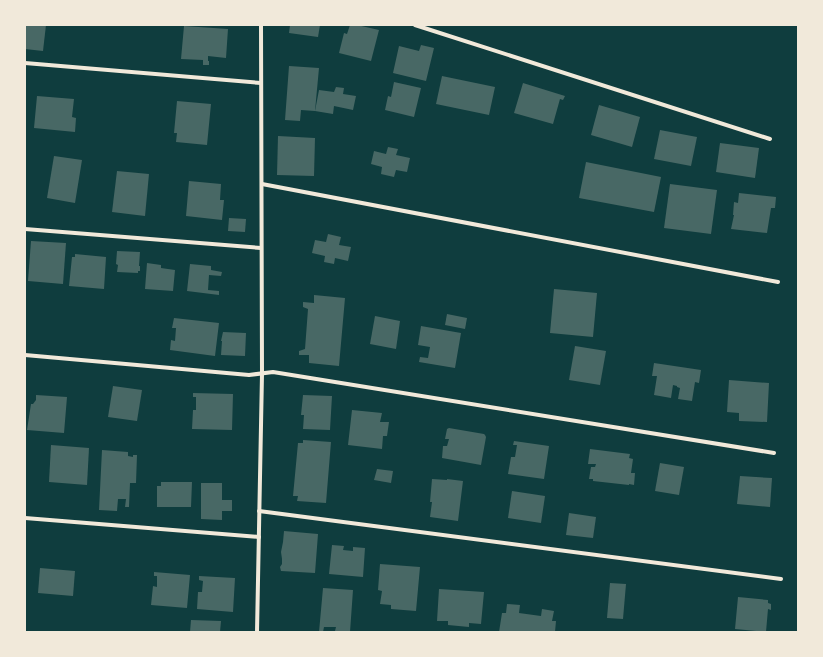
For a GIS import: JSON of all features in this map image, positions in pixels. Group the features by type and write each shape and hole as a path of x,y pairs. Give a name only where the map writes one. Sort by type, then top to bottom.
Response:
{"street":[{"path":"257,632 262,374 260,25"},
{"path":"414,25 770,139"},
{"path":"25,63 261,83"},
{"path":"262,184 778,282"},
{"path":"25,229 261,248"},
{"path":"25,356 249,375 273,372 774,453"},
{"path":"260,511 781,579"},
{"path":"25,518 259,537"}],"building":[{"path":"25,25 46,25 43,51 25,49"},
{"path":"290,25 320,25 318,37 289,33"},
{"path":"350,25 379,30 371,61 339,53 344,33 347,34"},
{"path":"184,26 228,29 226,58 208,56 209,65 203,65 203,60 181,59"},
{"path":"421,45 434,48 426,81 393,73 399,46 419,51"},
{"path":"289,66 319,68 315,111 301,110 300,121 285,120"},
{"path":"442,76 495,87 489,115 436,104"},
{"path":"394,82 421,88 414,117 385,110 388,96 391,97"},
{"path":"523,83 565,96 563,100 560,99 553,124 514,113"},
{"path":"336,87 344,88 343,94 356,96 353,110 334,106 333,114 315,111 319,90 334,92"},
{"path":"37,96 74,99 72,117 76,118 75,132 34,128"},
{"path":"177,101 211,104 207,145 176,142 177,133 174,133"},
{"path":"599,105 640,117 632,147 591,135"},
{"path":"660,130 697,137 691,166 654,159"},
{"path":"278,136 315,138 314,176 277,175"},
{"path":"720,143 759,148 755,178 716,172"},
{"path":"388,147 398,149 396,155 410,158 407,172 396,170 394,177 381,174 382,167 371,164 374,151 386,154"},
{"path":"54,156 82,160 75,203 47,198"},
{"path":"586,162 661,177 654,212 579,198"},
{"path":"117,171 149,174 145,216 112,212"},
{"path":"189,181 221,184 220,200 224,200 222,220 186,216"},
{"path":"670,184 717,190 711,234 664,228"},
{"path":"739,193 776,197 775,208 771,208 767,233 731,229 734,215 734,202 738,203"},
{"path":"229,218 246,219 245,232 228,231"},
{"path":"328,234 341,237 339,245 351,247 348,261 335,258 334,264 324,262 325,256 312,253 315,240 326,242"},
{"path":"31,241 66,243 63,284 28,281"},
{"path":"117,251 140,252 140,271 138,271 138,273 117,272"},
{"path":"75,254 106,257 104,289 69,286 72,257 75,257"},
{"path":"147,263 161,265 161,268 175,270 173,291 145,289"},
{"path":"190,264 211,266 211,270 222,272 221,276 209,275 208,290 219,291 219,295 187,291"},
{"path":"554,289 597,293 593,337 550,333"},
{"path":"314,295 345,298 339,366 309,363 309,355 299,355 299,351 305,349 308,309 303,307 303,302 314,303"},
{"path":"447,314 467,318 465,329 445,325"},
{"path":"375,316 400,321 396,349 370,344"},
{"path":"174,318 219,323 215,356 170,350 171,340 175,341 176,328 172,328"},
{"path":"421,326 461,333 455,368 419,362 420,357 428,358 430,347 418,345"},
{"path":"223,332 246,333 245,356 221,355 221,341"},
{"path":"575,346 606,351 600,385 569,380"},
{"path":"654,363 701,370 699,383 695,382 692,401 678,399 680,388 673,385 671,398 654,395 657,376 652,376"},
{"path":"729,380 769,383 767,422 739,421 739,413 727,412"},
{"path":"113,386 142,390 137,421 108,417"},
{"path":"193,393 233,394 232,430 192,429 193,410 196,410 196,397 193,397"},
{"path":"36,395 67,397 64,433 27,430 31,404 33,404 36,400"},
{"path":"303,395 332,396 330,430 303,429 304,415 301,415"},
{"path":"352,410 382,413 380,422 389,422 387,436 383,436 382,449 348,445"},
{"path":"449,428 485,435 486,437 481,465 442,458 443,446 447,446 449,439 445,439 447,429"},
{"path":"303,440 331,442 326,503 297,501 298,496 293,496 298,443 303,443"},
{"path":"514,441 549,446 544,479 508,474 511,457 515,457 517,445 513,445"},
{"path":"51,445 89,448 87,485 49,482"},
{"path":"590,449 630,454 629,458 633,459 631,473 635,473 634,485 593,481 593,479 589,479 591,467 595,467 596,464 588,464"},
{"path":"102,450 128,452 128,456 133,457 133,455 137,455 136,483 130,483 129,507 125,507 126,499 118,499 117,511 99,510"},
{"path":"660,463 684,467 679,495 655,491"},
{"path":"377,469 393,471 391,483 374,480"},
{"path":"740,476 772,478 770,507 737,504"},
{"path":"432,479 463,481 458,521 430,517 432,502 430,502"},
{"path":"161,482 192,482 191,507 157,507 157,486 161,486"},
{"path":"201,483 222,483 222,500 232,500 232,511 222,511 222,520 201,519"},
{"path":"512,491 545,496 541,523 508,518"},
{"path":"569,513 596,517 593,538 566,535"},
{"path":"284,531 318,534 315,573 281,571 281,552"},
{"path":"332,545 344,546 343,550 353,551 353,547 365,548 363,577 329,574"},
{"path":"380,564 420,567 416,611 391,609 391,605 380,604 382,591 378,590"},
{"path":"40,568 75,571 73,596 38,593"},
{"path":"154,572 190,575 187,608 151,605 153,586 157,587 157,576 154,576"},
{"path":"199,576 235,578 233,612 197,609 198,592 202,592 203,581 199,580"},
{"path":"610,583 626,584 623,619 607,618"},
{"path":"323,588 353,590 350,632 335,631 336,627 324,627 323,632 319,632"},
{"path":"439,589 484,592 481,624 469,623 469,627 448,625 448,621 437,621"},
{"path":"738,597 768,600 768,603 771,604 771,610 768,609 766,632 735,629"},
{"path":"507,604 520,605 519,613 541,616 542,609 554,611 552,621 556,621 555,632 499,632 502,613 506,613"},
{"path":"191,620 221,621 220,632 190,632"}]}
